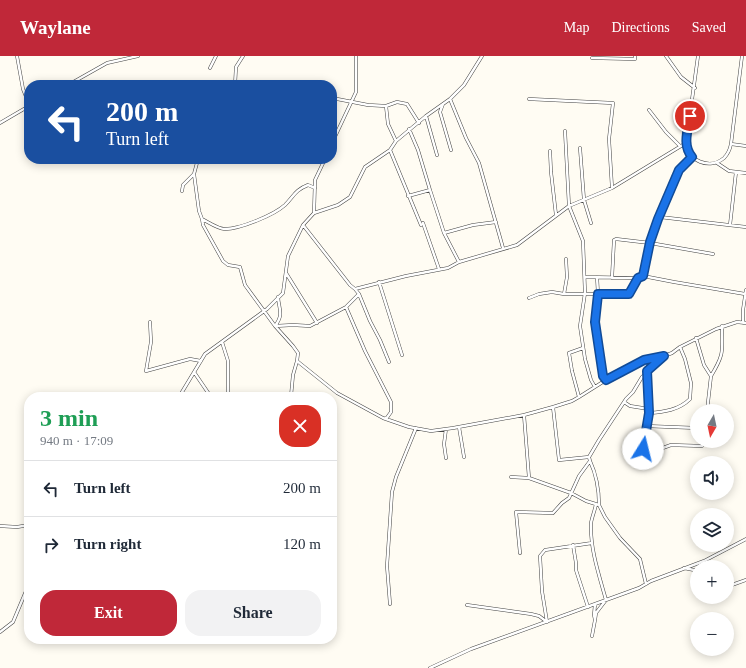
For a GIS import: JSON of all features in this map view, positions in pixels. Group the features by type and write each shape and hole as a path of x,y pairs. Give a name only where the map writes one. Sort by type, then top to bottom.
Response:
{"street":[{"path":"17,56 24,92"},
{"path":"77,80 107,63 138,56"},
{"path":"210,68 216,56"},
{"path":"235,80 236,67 243,56"},
{"path":"337,132 356,92 356,56"},
{"path":"182,392 205,354 264,311 283,293 288,256 303,225 314,213 338,206 350,197 365,167 390,150 396,141 410,129 450,99 464,85 482,56"},
{"path":"592,58 635,58 635,56"},
{"path":"666,56 681,77 695,88"},
{"path":"698,56 695,88 686,143 687,151 692,157 705,164 717,162 725,157 732,144 742,56"},
{"path":"337,99 368,105 386,106 397,102 407,104 419,122"},
{"path":"450,99 466,138 479,163 503,248"},
{"path":"529,99 613,103 609,139 612,188"},
{"path":"443,104 440,112 451,150"},
{"path":"386,106 388,124 396,141"},
{"path":"0,123 24,108"},
{"path":"649,110 666,132 680,146"},
{"path":"426,116 437,155"},
{"path":"410,129 444,233 459,262"},
{"path":"565,131 569,206 583,241 585,293 580,326 584,359 595,387"},
{"path":"355,289 379,282 448,268 459,262 517,245 569,206 612,188 686,143"},
{"path":"732,144 746,146"},
{"path":"580,148 584,200 591,223"},
{"path":"390,150 408,196 422,224 439,270"},
{"path":"550,151 556,215"},
{"path":"643,276 650,242 679,170 692,157"},
{"path":"717,162 725,169 746,173"},
{"path":"197,164 194,174 199,211 203,225 223,261 228,265 240,267 245,285 275,326 294,346 298,353 298,360 293,375 291,392"},
{"path":"314,213 315,180 323,164"},
{"path":"730,225 736,172"},
{"path":"182,191 183,185 194,174"},
{"path":"202,219 224,229 244,225 274,213 300,188 308,185 315,188"},
{"path":"408,196 430,190"},
{"path":"660,217 746,227"},
{"path":"444,233 496,222"},
{"path":"303,225 350,285 359,294 389,362"},
{"path":"612,278 614,240 622,239 650,242 713,254"},
{"path":"564,294 566,258"},
{"path":"286,273 317,323"},
{"path":"585,277 638,278 643,276 745,294"},
{"path":"597,277 598,294 595,322 603,376 606,380"},
{"path":"529,298 539,294 552,292 564,294 629,294 638,278"},
{"path":"379,282 402,355"},
{"path":"337,393 386,419 409,427 431,431 524,415 572,401 606,380 644,360 672,353 680,346 722,326 737,322 744,323 743,310 746,290"},
{"path":"275,326 310,326 346,307 359,294"},
{"path":"275,326 280,320 281,314 278,298"},
{"path":"346,307 365,351 391,402 391,412 386,419"},
{"path":"150,322 151,342 146,371 190,359 201,361"},
{"path":"708,404 711,376 721,357 723,347 722,326"},
{"path":"696,338 704,364 711,376"},
{"path":"222,342 228,361 228,392"},
{"path":"649,413 666,412 685,404 690,399 691,383 680,346"},
{"path":"580,397 569,353 583,348"},
{"path":"606,600 594,558 592,543 591,522 598,505 599,488 596,474 589,457 643,375 664,356"},
{"path":"298,360 336,392"},
{"path":"647,371 649,413 643,449 660,448 671,445 690,446"},
{"path":"194,372 208,392"},
{"path":"624,402 630,406 649,409"},
{"path":"553,407 559,460 589,457"},
{"path":"524,415 529,478"},
{"path":"646,426 690,428"},
{"path":"459,427 464,457"},
{"path":"390,604 387,566 392,492 396,477 416,428"},
{"path":"446,429 444,444 446,458"},
{"path":"520,553 516,512 553,513 568,499 579,476 590,461"},
{"path":"511,477 529,478 571,493 586,502 598,505 620,538 640,559 646,584"},
{"path":"0,526 24,526"},
{"path":"430,668 472,649 639,588 683,568 704,561 746,539"},
{"path":"546,622 540,556 545,550 592,543"},
{"path":"573,545 576,570 588,607"},
{"path":"683,568 690,569"},
{"path":"734,584 746,580"},
{"path":"0,632 13,622 24,596"},
{"path":"592,636 596,613 606,600"},
{"path":"594,604 594,615 596,620"},
{"path":"467,605 531,614 539,616 546,622"}],"route":[{"path":"643,449 649,413 647,371 664,356 644,360 606,380 603,376 595,322 598,294 629,294 638,278 643,276 650,242 658,219 679,170 692,157 686,148 690,116"}]}
